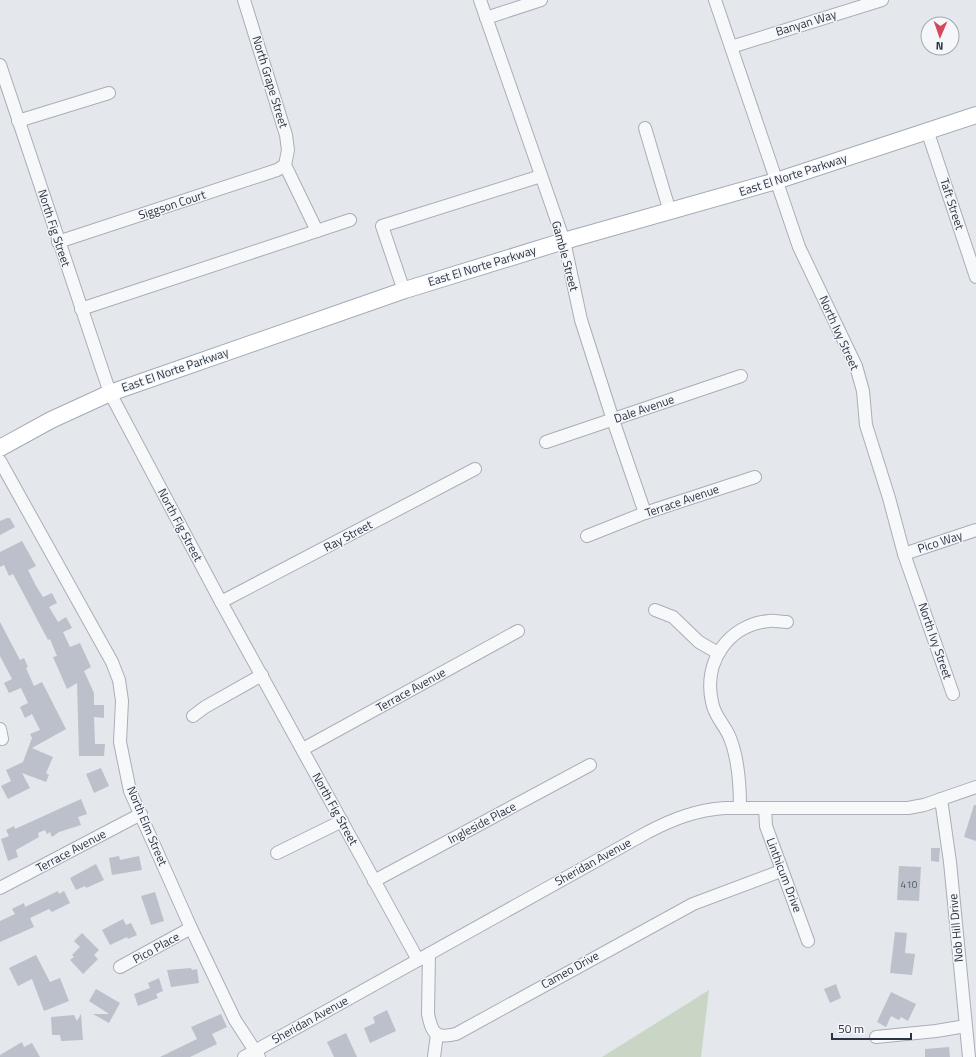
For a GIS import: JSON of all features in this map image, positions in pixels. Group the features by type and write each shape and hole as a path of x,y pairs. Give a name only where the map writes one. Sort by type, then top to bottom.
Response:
{"main road":[{"name":"East El Norte Parkway","path":"0,448 51,420 110,393 404,291 564,241 776,182 927,130 976,116"}],"street":[{"name":"North Grape Street","path":"244,0 286,135 288,150 284,165"},
{"name":"Gamble Street","path":"480,0 564,241 581,320 612,420 646,513"},
{"path":"486,18 541,0"},
{"name":"North Ivy Street","path":"715,0 799,247 856,366 863,392 866,425 889,498 904,554 953,694"},
{"name":"Banyan Way","path":"731,47 882,0"},
{"name":"North Fig Street","path":"1,70 110,393 222,602 418,960"},
{"path":"18,121 108,93"},
{"path":"645,128 670,212"},
{"name":"Taft Street","path":"927,130 976,277"},
{"path":"284,165 317,231"},
{"name":"Siggson Court","path":"58,242 277,170 284,165"},
{"path":"404,291 382,226 541,176"},
{"path":"81,309 350,220"},
{"name":"Dale Avenue","path":"546,442 741,376"},
{"name":"North Elm Street","path":"0,461 112,662 119,680 122,701 120,742 130,791 191,928 235,1020 257,1054"},
{"name":"Ray Street","path":"222,602 475,469"},
{"name":"Terrace Avenue","path":"587,536 646,513 755,476"},
{"name":"Pico Way","path":"904,554 976,530"},
{"path":"655,610 673,617 699,642 718,653"},
{"path":"740,807 736,760 730,738 717,716 712,702 710,676 718,653 731,636 745,627 770,620 787,622"},
{"name":"Terrace Avenue","path":"303,749 518,631"},
{"path":"193,716 205,707 262,675"},
{"name":"Ingleside Place","path":"374,881 590,765"},
{"name":"Sheridan Avenue","path":"244,1057 257,1054 418,960 666,823 701,810 740,807 916,807 976,787"},
{"name":"Nob Hill Drive","path":"941,799 950,862 969,1057"},
{"name":"Linthicum Drive","path":"765,808 766,826 781,871 808,941"},
{"name":"Terrace Avenue","path":"0,888 141,814"},
{"path":"277,854 342,821"},
{"name":"Cameo Drive","path":"436,1034 447,1036 456,1034 693,904 781,871"},
{"name":"Pico Place","path":"120,967 191,928"},
{"path":"429,954 428,1014 432,1030 436,1034 434,1057"},
{"path":"876,1037 936,1031 966,1026"}],"green space":[{"path":"709,990 701,1057 602,1057"}],"building":[{"path":"10,518 15,527 0,535 0,521"},
{"path":"22,541 36,566 28,570 36,586 43,597 52,593 57,603 49,607 58,622 66,617 72,628 63,632 70,647 80,643 91,667 84,671 94,693 94,705 104,705 104,718 94,717 95,744 105,744 104,756 79,756 77,683 67,689 53,657 57,656 50,639 48,640 13,574 9,576 4,565 0,567 0,552"},
{"path":"0,622 20,660 24,658 28,667 26,668 34,686 42,682 66,729 32,748 53,757 46,773 49,775 46,782 22,773 30,788 8,799 1,786 11,781 6,770 23,762 32,738 30,734 40,730 32,714 25,718 20,707 28,703 21,688 9,693 4,683 12,679 0,656"},
{"path":"101,768 109,786 94,793 86,774"},
{"path":"81,799 87,814 78,817 81,825 59,832 52,837 50,832 47,834 45,830 38,833 39,837 16,850 18,857 8,861 1,839 9,836 6,830 14,826 15,829"},
{"path":"974,805 976,805 976,841 964,837"},
{"path":"931,848 940,848 939,862 931,861"},
{"path":"119,856 120,860 139,856 142,870 112,875 109,858"},
{"path":"96,864 104,880 86,888 85,886 76,890 70,878"},
{"path":"899,866 921,867 919,901 897,900"},
{"path":"58,891 59,894 64,891 70,903 52,912 49,909 30,918 34,927 0,942 0,921 15,914 12,909 24,903 25,907"},
{"path":"155,892 164,921 151,925 141,896"},
{"path":"123,919 126,925 131,923 137,935 128,939 127,937 110,945 102,930"},
{"path":"895,932 907,933 905,953 915,954 912,975 890,973"},
{"path":"82,933 99,950 94,955 98,959 83,974 70,960 74,957 72,955 80,947 74,941"},
{"path":"36,955 50,982 60,978 69,1001 44,1011 32,979 18,986 9,968"},
{"path":"191,968 192,970 197,969 199,983 171,987 167,970"},
{"path":"159,978 163,991 156,994 158,998 138,1006 134,994 150,988 148,983"},
{"path":"836,984 841,998 830,1003 824,989"},
{"path":"96,989 120,1003 109,1023 93,1014 109,1014 89,1001"},
{"path":"891,992 916,1004 908,1021 901,1017 899,1020 891,1016 886,1027 877,1022"},
{"path":"387,1010 396,1031 370,1043 364,1028 375,1023 373,1017"},
{"path":"81,1014 83,1040 61,1041 60,1035 52,1035 51,1017 74,1015 77,1021"},
{"path":"221,1014 227,1027 212,1034 217,1044 190,1057 160,1057 197,1039 191,1027"},
{"path":"346,1033 357,1057 334,1057 327,1042"},
{"path":"22,1042 24,1047 32,1043 40,1057 0,1057 0,1055"},
{"path":"949,1047 950,1057 925,1057 925,1049"}]}
